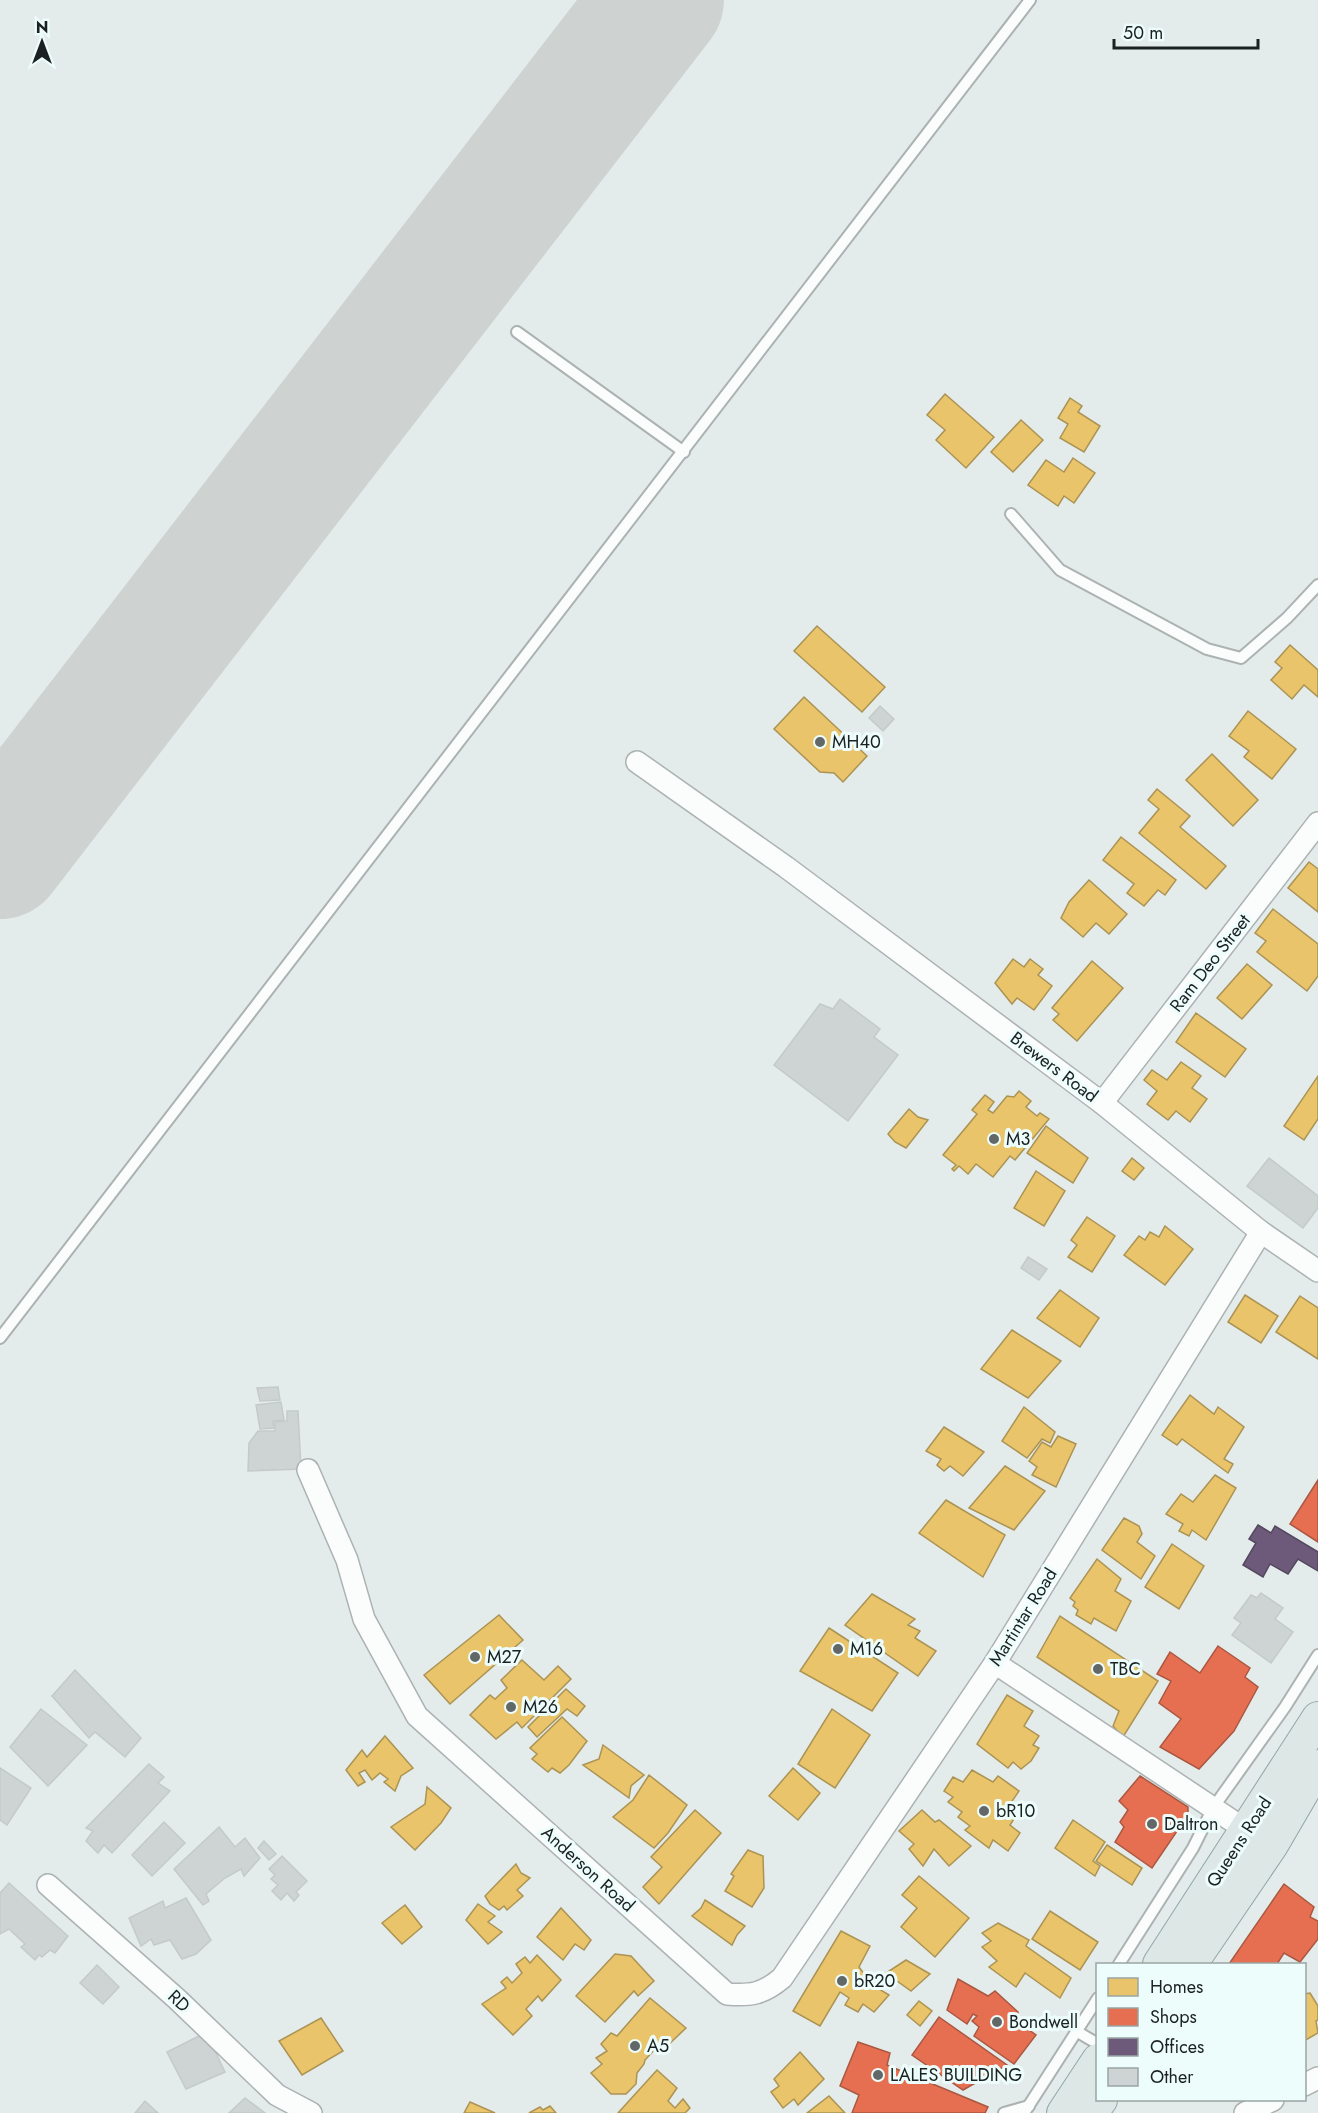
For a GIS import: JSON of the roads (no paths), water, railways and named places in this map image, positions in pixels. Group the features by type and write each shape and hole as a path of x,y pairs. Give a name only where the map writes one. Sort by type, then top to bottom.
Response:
{"main road":[{"name":"Queens Road","path":"1160,1963 1318,1718"},
{"name":"Queens Road","path":"1192,1963 1272,1845 1318,1766"},
{"path":"1089,2106 1096,2070"}],"street":[{"name":"Brewers Road","path":"637,762 786,867 1102,1103 1261,1232 1318,1271"},
{"name":"Ram Deo Street","path":"1102,1103 1318,823"},
{"name":"Martintar Road","path":"768,1990 782,1978 995,1663 1261,1232"},
{"name":"Anderson Road","path":"308,1470 347,1560 364,1619 417,1716 727,1994 747,1995 768,1990"},
{"path":"995,1663 1246,1830"},
{"name":"RD","path":"48,1885 177,1999 277,2095 311,2113"},
{"path":"1245,2113 1272,2101"}],"lane":[{"path":"0,1338 1030,0"},
{"path":"517,332 684,452"},
{"path":"1011,514 1060,570 1207,649 1241,658 1287,618 1318,585"},
{"path":"1120,1963 1193,1848 1213,1808 1285,1707 1318,1655"},
{"path":"1004,2113 1027,2110 1096,2001"},
{"path":"1076,2031 1096,2043"}],"place":[{"name":"MH40","path":"820,742"},
{"name":"M3","path":"994,1139"},
{"name":"M16","path":"838,1649"},
{"name":"M27","path":"475,1657"},
{"name":"TBC","path":"1098,1669"},
{"name":"M26","path":"511,1707"},
{"name":"bR10","path":"984,1811"},
{"name":"Daltron","path":"1152,1824"},
{"name":"bR20","path":"842,1981"},
{"name":"Bondwell","path":"997,2022"},
{"name":"A5","path":"635,2046"},
{"name":"LALES BUILDING","path":"878,2075"}]}
